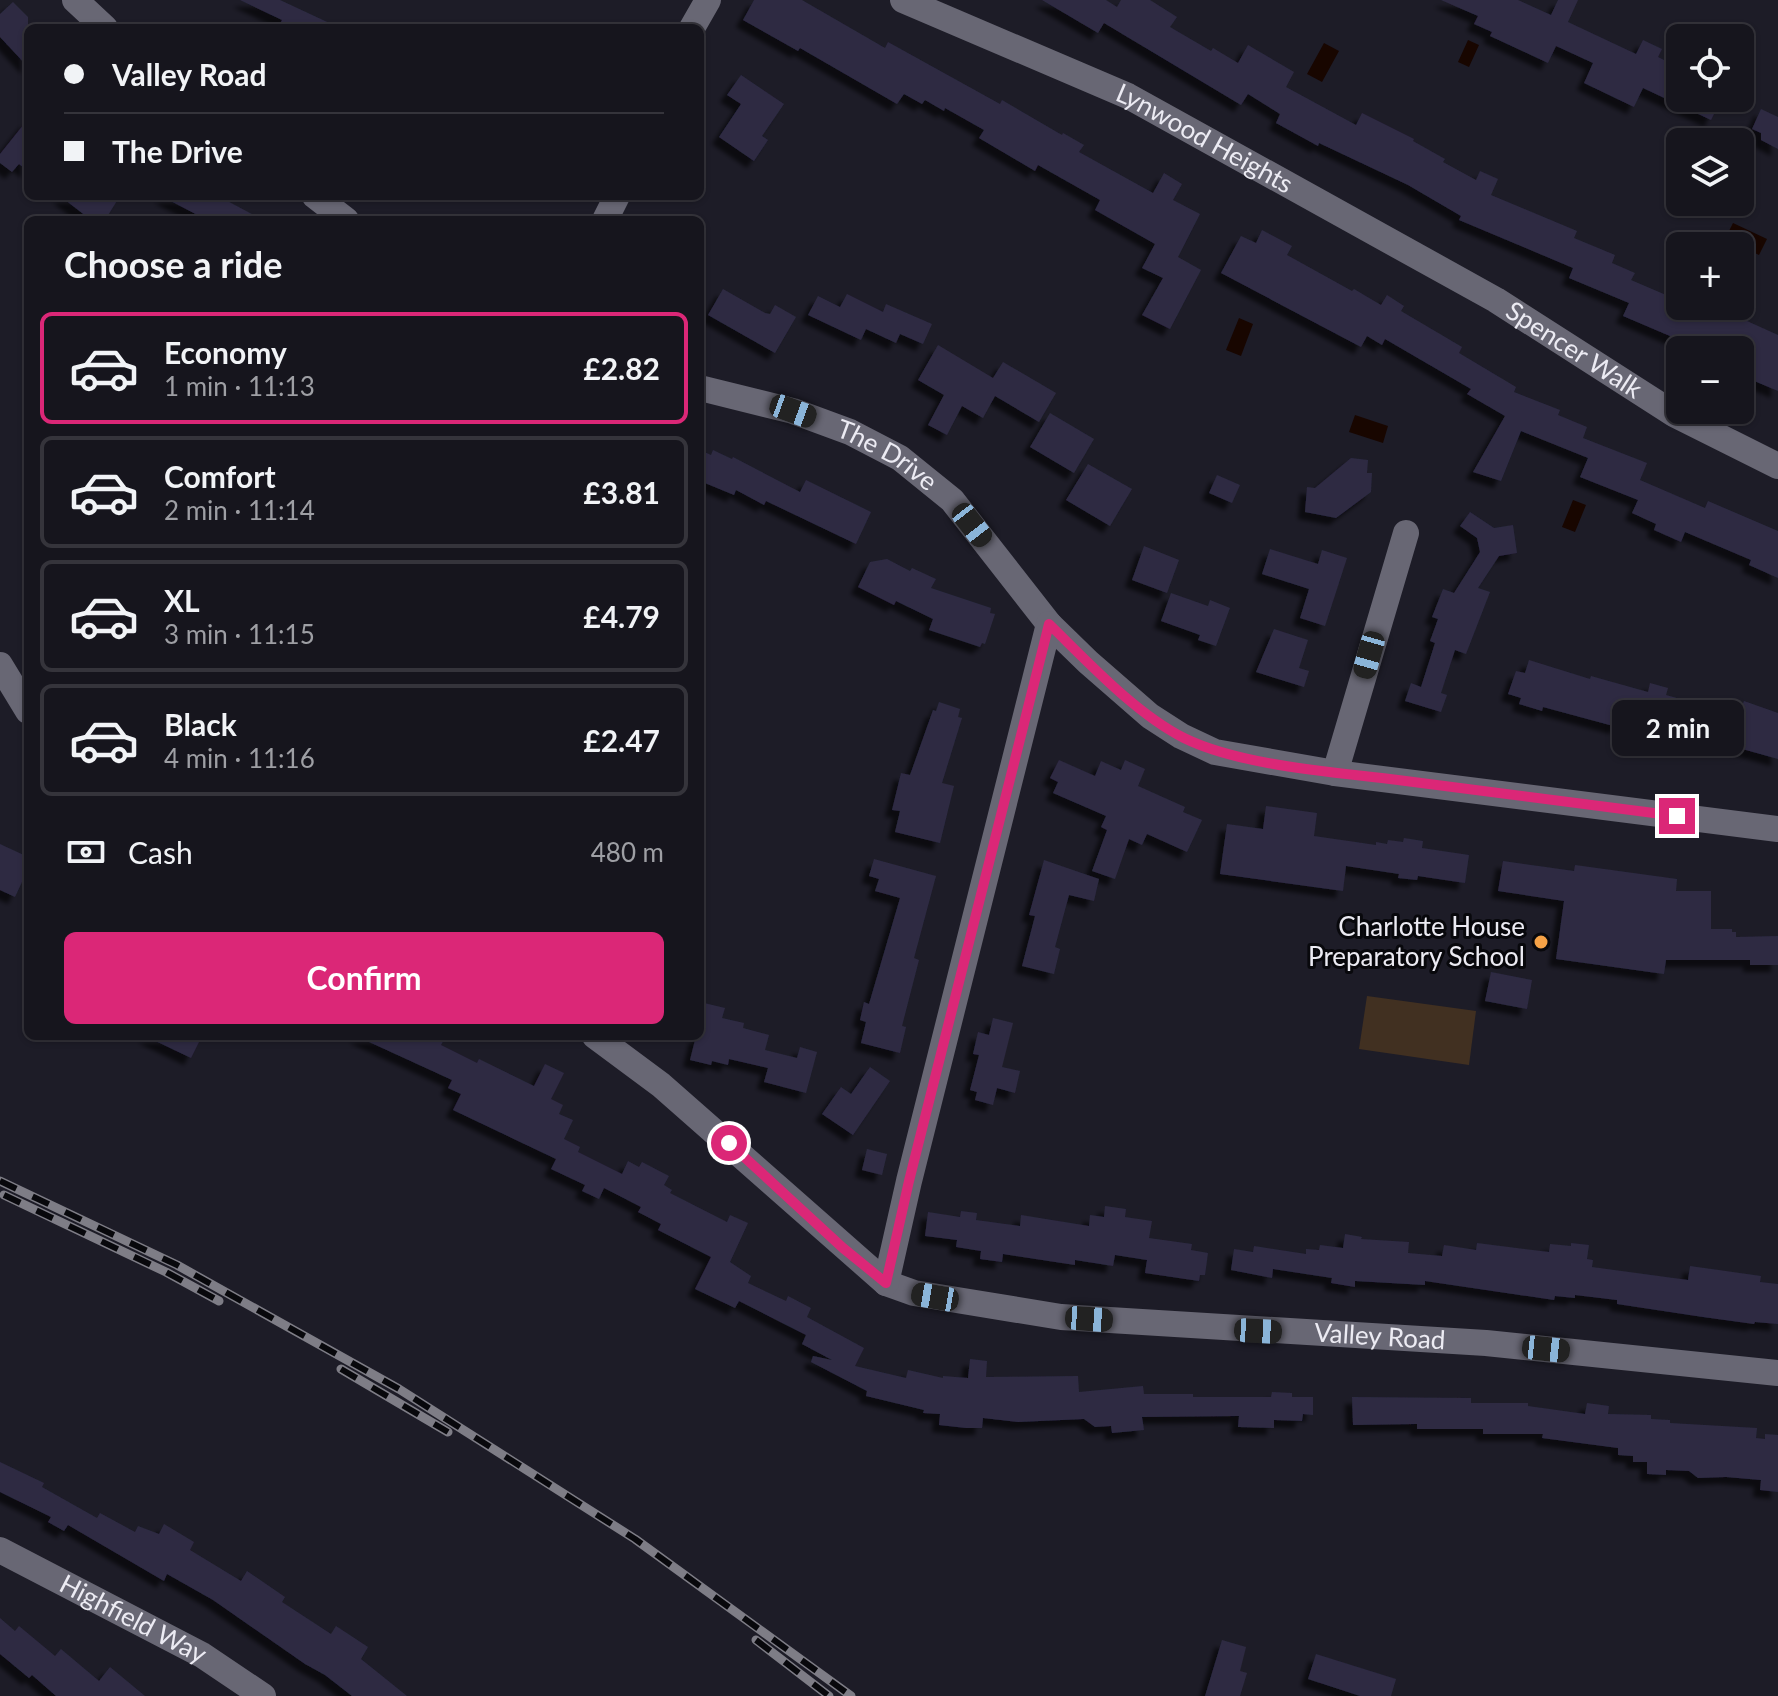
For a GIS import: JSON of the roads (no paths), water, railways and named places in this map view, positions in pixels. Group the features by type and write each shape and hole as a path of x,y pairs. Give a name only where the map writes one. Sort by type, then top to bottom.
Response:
{"street":[{"path":"75,0 101,24"},
{"path":"694,24 708,0"},
{"name":"Lynwood Heights","path":"903,0 1128,96 1496,300"},
{"path":"320,200 341,216"},
{"name":"Spencer Walk","path":"1496,300 1674,414 1778,466"},
{"name":"The Drive","path":"704,389 793,411 850,432 900,458 952,500 1049,624 1088,662 1150,716 1181,736 1215,752 1335,773 1778,829"},
{"path":"1335,773 1406,533"},
{"path":"886,1283 1049,624"},
{"path":"0,665 24,704"},
{"name":"Valley Road","path":"600,1040 673,1095 886,1283 914,1293 1061,1317 1486,1343 1778,1373"},
{"name":"Highfield Way","path":"0,1550 202,1655 263,1696"}],"railway":[{"path":"0,1181 177,1265 399,1389 635,1539 851,1696"},
{"path":"4,1195 166,1272 219,1301"},
{"path":"341,1369 448,1432"},
{"path":"756,1640 829,1696"}],"place":[{"name":"Charlotte House Preparatory School","path":"1541,942"}]}
